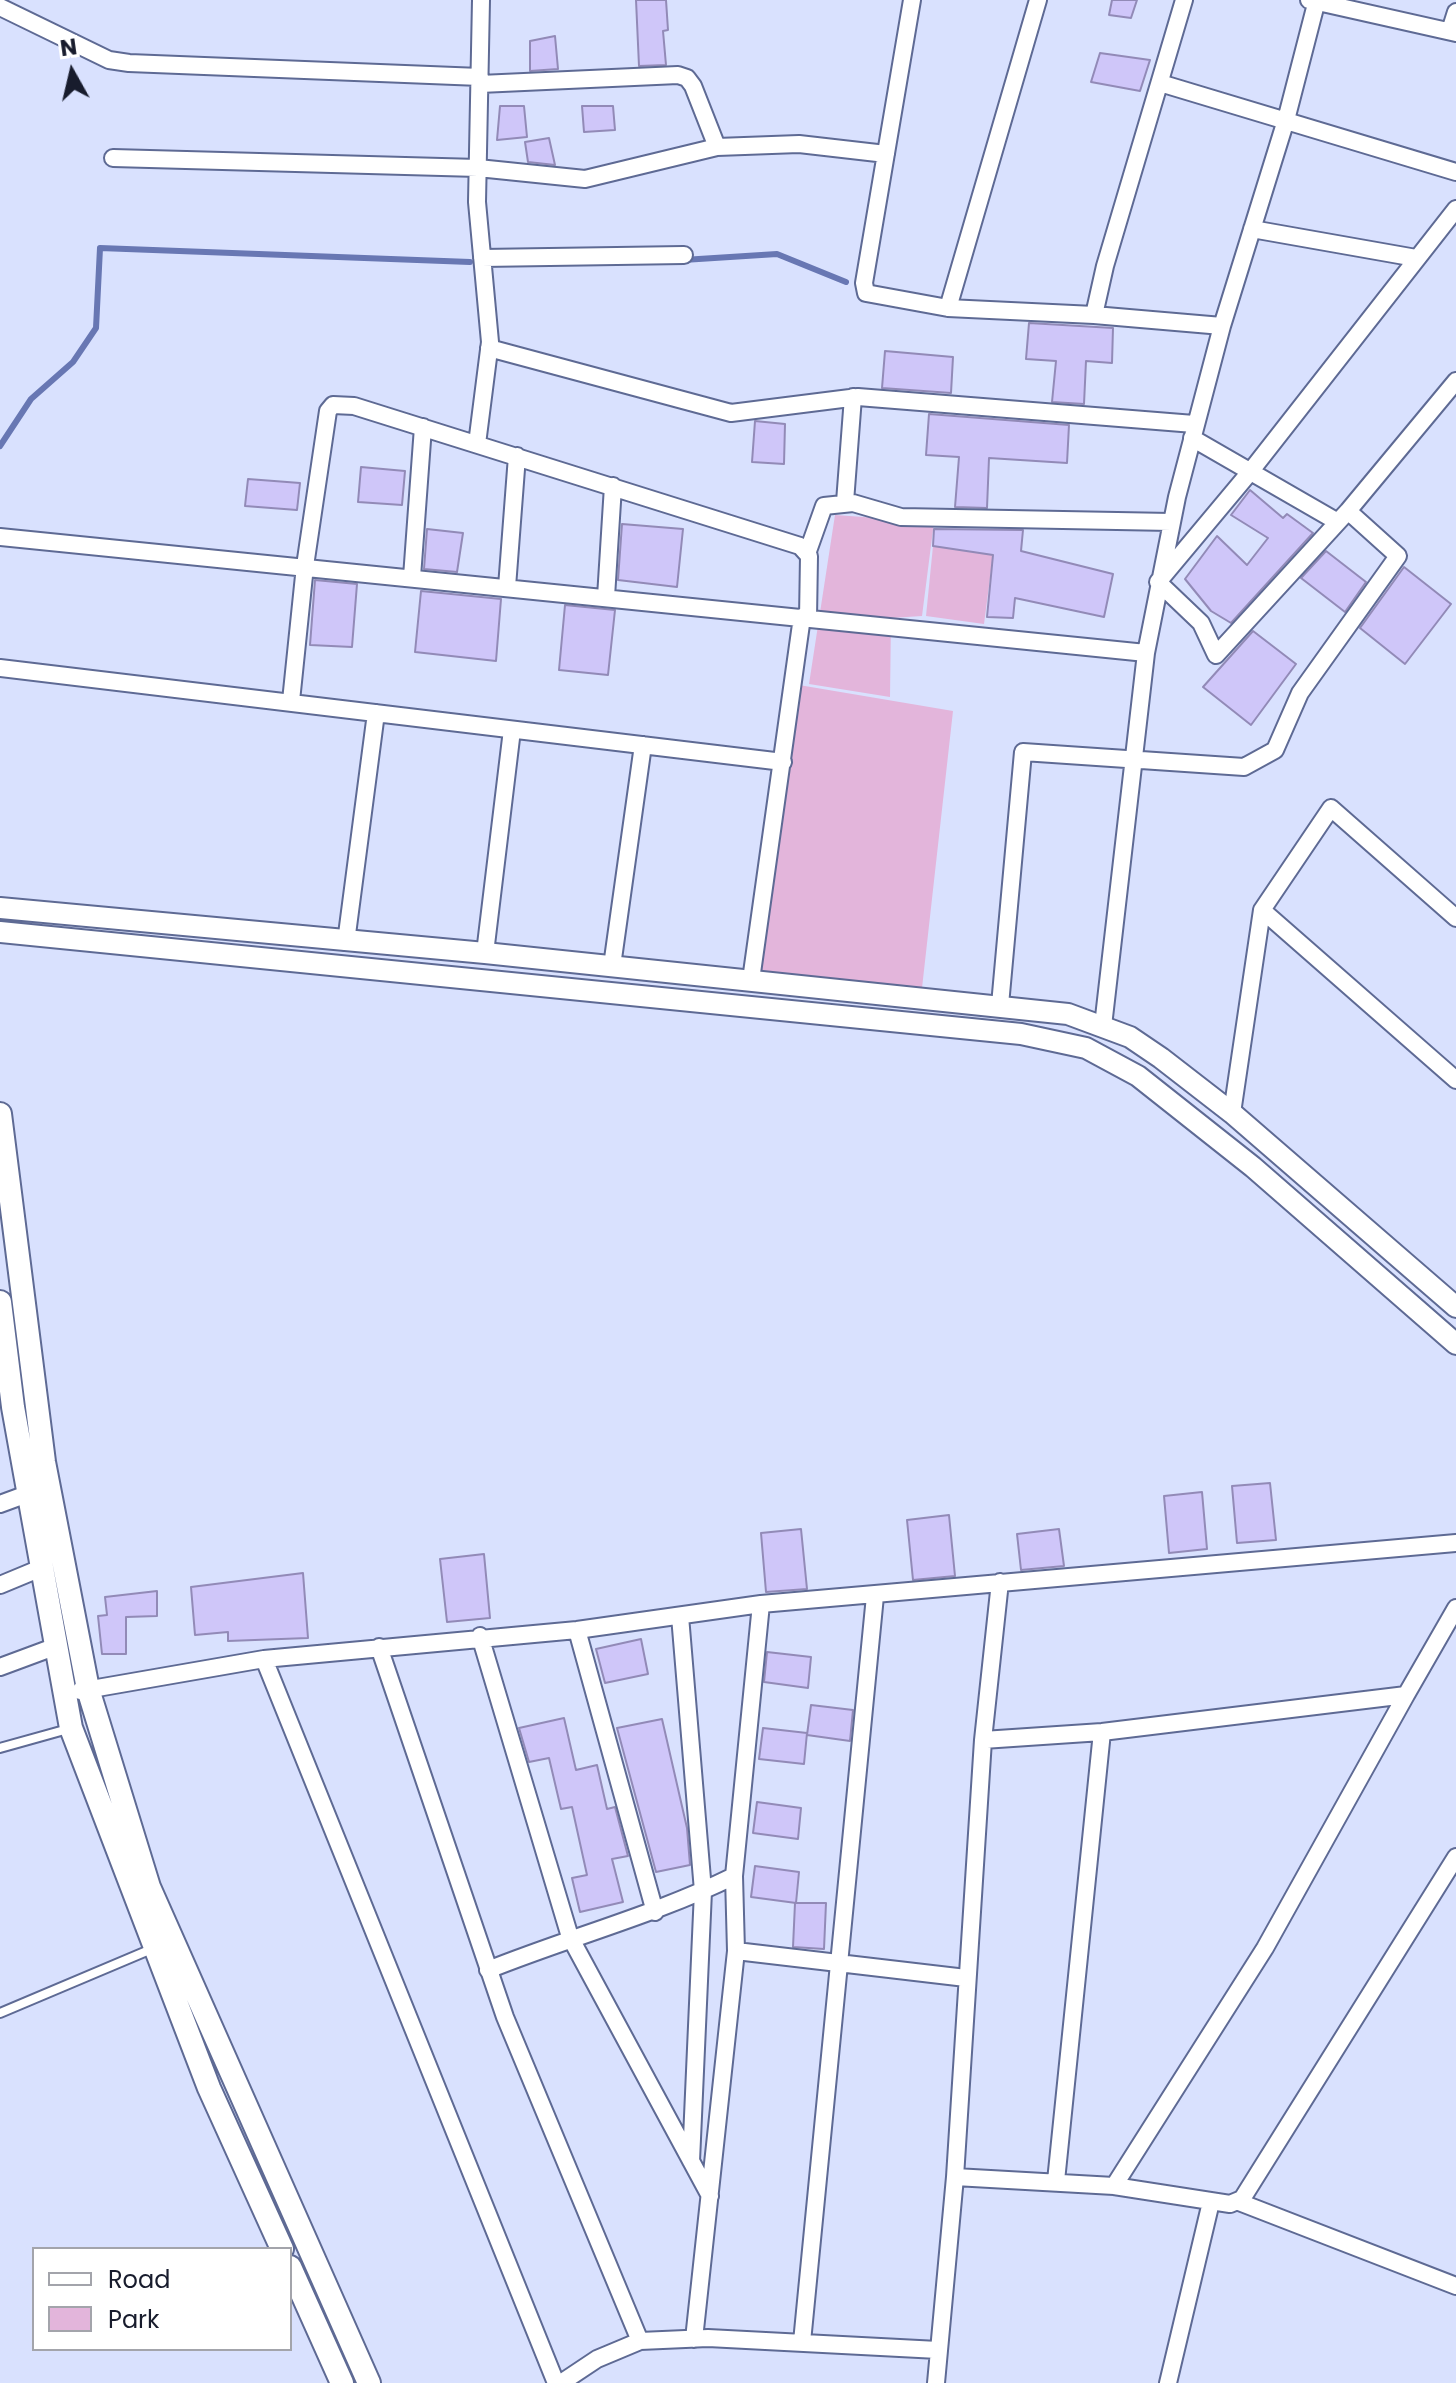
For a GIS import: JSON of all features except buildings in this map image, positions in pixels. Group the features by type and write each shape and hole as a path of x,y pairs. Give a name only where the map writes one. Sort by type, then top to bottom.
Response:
{"main road":[{"path":"0,1114 44,1462 88,1689 149,1887 369,2383"},
{"path":"0,1302 7,1409 30,1493 54,1647 71,1728 209,2088 281,2247"},
{"path":"292,2271 342,2383"}],"street":[{"path":"477,444 489,348 478,168 481,0"},
{"path":"912,0 864,283 866,293 948,308 1094,315 1222,326"},
{"path":"948,308 1038,0"},
{"path":"1094,315 1105,266 1184,0"},
{"path":"1103,1026 1146,653 1158,582 1193,431 1286,120 1314,0 1453,32 1456,12"},
{"path":"0,7 109,60 129,63 480,81 678,75 687,78 693,86 717,147"},
{"path":"1160,83 1456,172"},
{"path":"113,158 478,168 585,179 717,147 799,144 886,154"},
{"path":"1158,582 1250,472 1456,209"},
{"path":"1252,229 1416,258"},
{"path":"482,258 684,255"},
{"path":"489,348 731,413 853,397 1193,431 1250,472 1342,516 1398,556 1300,693 1275,750 1244,767 1023,752 1000,1005"},
{"path":"1158,582 1201,623 1216,655 1342,516 1456,381"},
{"path":"845,502 853,397"},
{"path":"291,701 305,566 328,411 333,405 354,406 423,427 808,551"},
{"path":"412,577 423,427"},
{"path":"507,587 517,456"},
{"path":"606,597 613,486"},
{"path":"751,980 805,618 808,551 824,506 845,502 901,517 1171,522"},
{"path":"0,537 1146,653"},
{"path":"0,668 783,762"},
{"path":"346,942 376,713"},
{"path":"485,953 512,730"},
{"path":"612,966 643,745"},
{"path":"1232,1113 1262,910 1331,808 1456,918"},
{"path":"0,908 1045,1009 1103,1026 1145,1046 1232,1113 1456,1307"},
{"path":"1262,910 1456,1080"},
{"path":"0,932 1005,1032 1086,1048 1138,1076 1197,1120 1456,1344"},
{"path":"0,1504 30,1493"},
{"path":"63,1693 264,1659 480,1636 577,1630 761,1604 1456,1543"},
{"path":"0,1585 41,1568"},
{"path":"936,2383 955,2177 983,1740 1000,1582"},
{"path":"802,2342 875,1596"},
{"path":"694,2339 736,1951 734,1876 761,1604"},
{"path":"1114,2186 1265,1948 1456,1608"},
{"path":"680,1616 703,1891 691,2163"},
{"path":"577,1630 655,1912"},
{"path":"480,1636 570,1937 710,2196"},
{"path":"0,1667 54,1647"},
{"path":"379,1647 488,1970 640,2341"},
{"path":"264,1659 559,2383 597,2359 640,2341 802,2342 938,2350"},
{"path":"983,1740 1102,1732 1406,1695"},
{"path":"1056,2181 1102,1732"},
{"path":"1239,2202 1456,1857"},
{"path":"488,1970 570,1937 655,1912 734,1876"},
{"path":"736,1951 966,1978"},
{"path":"955,2177 1114,2186 1211,2202 1239,2202 1456,2286"},
{"path":"1168,2383 1211,2202"}],"lane":[{"path":"0,1748 71,1728"},
{"path":"0,2013 156,1948"}],"green space":[{"path":"835,515 934,522 922,616 891,618 890,697 809,684"},
{"path":"933,546 993,555 984,624 926,616"},
{"path":"793,684 953,711 921,997 751,980"}],"waterway":[{"path":"0,446 31,399 73,362 96,328 100,248 470,262"},
{"path":"683,260 777,254 846,282"}]}
